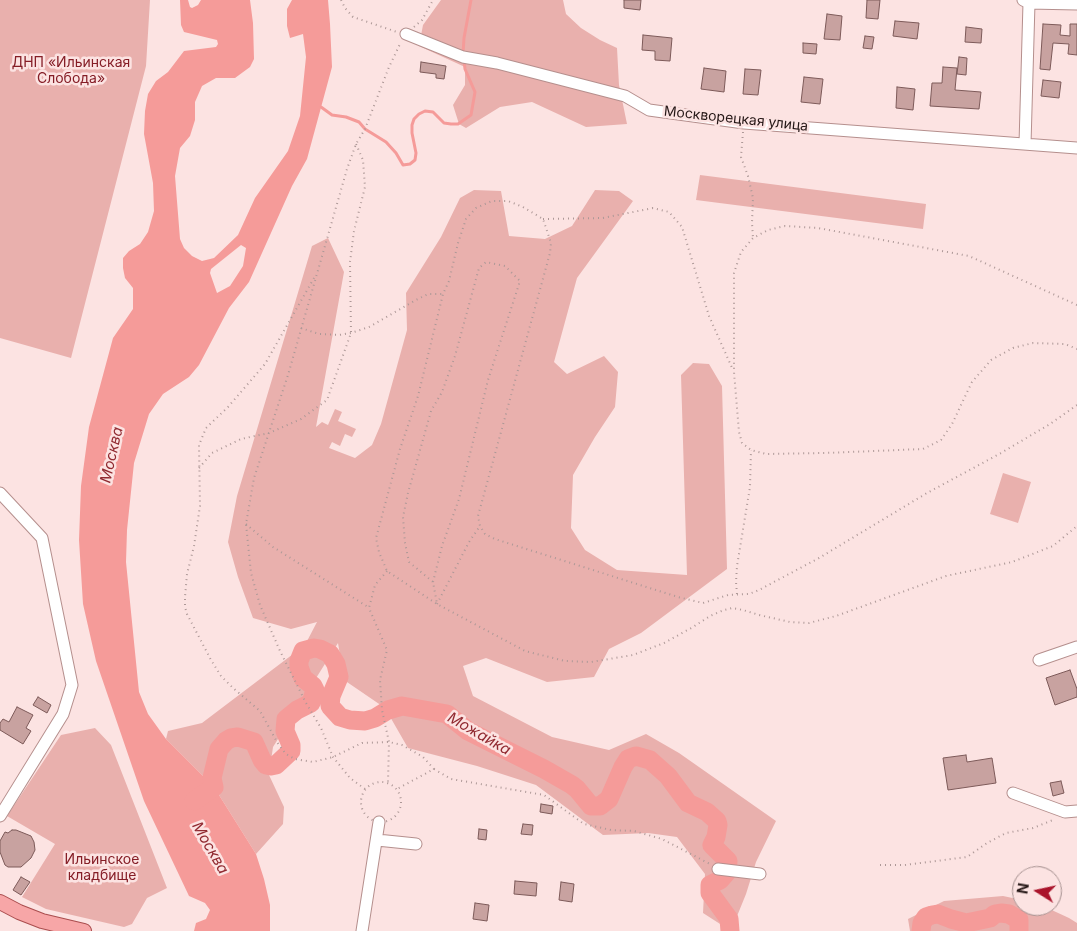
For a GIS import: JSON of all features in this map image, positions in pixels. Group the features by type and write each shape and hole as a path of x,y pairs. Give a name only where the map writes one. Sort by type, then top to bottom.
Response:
{"main road":[{"path":"0,902 49,924 76,930"}],"street":[{"path":"1025,144 1026,2 1077,4"},
{"name":"Москворецкая улица","path":"406,34 463,57 497,63 625,96 649,110 744,122 1077,148"},
{"path":"0,493 42,538 72,684 63,714 0,816"},
{"path":"1040,660 1077,647"},
{"path":"1013,793 1071,811"},
{"path":"362,931 379,822"},
{"path":"377,840 416,844"},
{"path":"718,869 760,874"}],"path":[{"path":"341,0 345,8 354,17 406,34"},
{"path":"365,790 350,778 333,757 321,728 306,703 260,605 251,573 246,524 254,478 301,328 336,204 356,144 365,129 389,67 406,34 422,20 434,0"},
{"path":"744,122 741,157 753,198 752,223 754,238"},
{"path":"199,468 212,453 241,439 269,433 301,419 327,400 350,333 350,262 354,231 365,187 363,160 356,144"},
{"path":"734,372 709,316 682,227 669,212 653,208 603,218 543,219 523,207 508,201 492,201 476,208 466,219 458,243 449,281 443,294 418,396 400,449 376,538 379,552 387,571 437,604 525,651 565,661 591,662 633,655 664,643 710,616 732,608 790,622 809,623 836,616 946,576 1012,562 1053,546 1077,526"},
{"path":"543,219 551,243 550,253 478,516 480,526 485,534 495,539 678,597 703,603 738,594 749,594 819,558 927,493 1034,434 1077,405"},
{"path":"1077,305 969,256 818,228 785,226 768,230 754,238 741,252 734,273 734,372 738,432 742,443 751,450 766,454 923,449 941,440 952,424 972,382 991,360 1013,348 1033,342 1065,344 1077,349"},
{"path":"433,582 409,562 403,517 410,483 431,411 442,392 455,356 479,268 486,262 505,266 520,281 488,380 459,500 442,546 433,582 437,604"},
{"path":"316,274 266,364 228,407 206,428 198,445 200,506 184,597 187,614 221,676 232,688 260,711 287,755 302,762 313,762 333,757 362,743 389,742 402,745 423,757 434,769 452,779 544,795 584,824 611,830 634,831 662,839 718,869"},
{"path":"301,328 319,334 339,335 350,333 369,327 428,294 443,294"},
{"path":"738,594 736,582 737,566 750,487 751,450"},
{"path":"246,524 273,547 369,608 387,650 380,680 382,710 389,742 388,782"},
{"path":"437,604 469,542 480,526"},
{"path":"369,608 375,585 387,571"},
{"path":"397,789 434,769"},
{"path":"376,782 388,782 397,789 401,800 398,811 390,820 379,822 368,818 361,809 361,797 365,790 376,782"},
{"path":"880,865 905,865 968,857 1006,833 1033,828 1071,811"}],"green space":[{"name":"ДНП «Ильинская Слобода»","path":"0,0 150,0 146,66 71,358 0,338"},
{"path":"441,0 563,0 566,14 581,28 617,48 619,85 627,124 586,127 532,102 500,107 466,128 459,124 453,105 465,85 465,67 419,46 423,25"},
{"path":"700,175 926,204 923,229 696,200"},
{"path":"474,190 501,191 509,236 545,239 572,226 595,190 619,191 633,201 577,278 554,362 567,374 604,356 618,372 615,407 573,475 571,528 585,550 617,570 687,575 681,375 693,363 709,364 722,386 727,569 641,633 609,649 594,677 547,682 486,658 463,666 473,696 552,737 609,750 646,734 679,753 776,821 756,862 731,931 703,913 705,874 677,837 648,833 603,835 536,785 477,766 408,748 385,708 344,680 338,643 273,747 269,775 284,807 283,824 256,854 214,787 166,739 168,731 202,723 305,645 317,622 291,629 253,618 228,542 237,496 312,246 328,238 344,272 316,427 322,422 328,425 335,409 342,412 338,421 356,429 352,437 345,434 340,446 332,442 329,448 355,458 372,445 381,424 407,330 406,293 441,237 460,198"},
{"path":"1003,473 1031,482 1018,523 990,514"},
{"name":"Ильинское кладбище","path":"95,728 111,745 167,888 147,898 132,924 124,927 46,909 22,897 55,844 7,816 61,735"},
{"path":"1003,896 1012,898 1012,916 1062,915 1077,923 1077,931 910,931 908,919 944,901"}],"water":[{"name":"Москва","path":"180,0 188,0 192,8 198,5 201,0 250,0 254,59 250,67 235,78 216,78 202,86 195,102 195,120 190,136 180,148 175,176 180,239 184,248 192,256 202,261 214,258 238,235 255,198 288,151 300,116 306,57 303,34 290,38 287,26 287,9 292,0 328,0 332,67 307,159 292,186 249,282 229,308 199,365 189,377 163,394 149,414 134,463 127,530 126,562 139,692 148,714 166,739 214,787 256,854 270,905 270,931 194,931 196,923 206,919 210,910 205,903 189,896 144,801 96,661 83,604 79,540 81,486 89,427 113,338 133,309 133,288 125,278 123,258 129,251 140,244 148,232 154,211 153,183 144,134 148,94 156,81 168,72 184,51 216,47 218,44 217,40 184,32 181,25","holes":["241,245 246,248 243,266 230,286 217,293 210,273 211,269"]}],"building":[{"path":"624,0 641,0 640,10 624,8"},
{"path":"867,0 880,0 878,19 866,18"},
{"path":"827,14 842,16 840,40 824,39"},
{"path":"895,21 919,23 917,39 893,36"},
{"path":"1043,24 1061,25 1060,35 1070,36 1070,24 1077,24 1077,55 1068,54 1069,44 1053,43 1050,70 1040,69"},
{"path":"966,27 982,29 981,43 965,42"},
{"path":"643,35 672,38 670,61 655,60 655,51 642,50"},
{"path":"865,36 874,37 872,49 863,48"},
{"path":"803,43 817,44 816,54 803,53"},
{"path":"959,57 967,58 966,75 957,74"},
{"path":"421,62 446,66 444,79 436,78 436,74 420,72"},
{"path":"943,67 957,68 955,90 981,92 979,109 930,106 932,83 942,83"},
{"path":"704,68 726,71 724,92 701,89"},
{"path":"745,69 761,70 758,95 743,94"},
{"path":"804,77 823,79 820,104 801,102"},
{"path":"1043,80 1061,82 1059,98 1041,96"},
{"path":"897,87 915,89 913,110 896,108"},
{"path":"1070,670 1077,689 1077,697 1055,705 1046,678"},
{"path":"38,697 51,705 47,713 33,705"},
{"path":"17,707 33,715 26,728 31,731 23,744 0,730 0,723 3,719 9,722"},
{"path":"966,755 967,762 992,758 996,783 948,790 943,758"},
{"path":"1061,781 1064,793 1053,796 1050,783"},
{"path":"541,804 553,806 552,814 540,812"},
{"path":"523,824 533,825 532,835 521,834"},
{"path":"479,829 487,830 486,840 478,839"},
{"path":"12,830 31,836 34,842 35,850 31,858 21,867 8,867 5,865 0,852 0,841 5,832 8,833"},
{"path":"21,877 30,882 21,895 13,890"},
{"path":"515,881 537,883 536,896 514,894"},
{"path":"561,882 574,884 572,902 559,900"},
{"path":"475,903 489,905 487,921 473,919"}],"waterway":[{"path":"463,54 471,0"},
{"path":"321,107 332,115 346,117 359,122 365,129 386,142 396,153 403,165 410,164 415,160 416,153 412,125 414,119 419,114 425,111 433,112 444,123 451,124 458,124 471,115 475,92 465,69 464,60"},
{"name":"Можайка","path":"194,801 214,787 212,778 219,749 231,738 238,737 254,742 266,765 276,765 291,751 291,745 285,731 286,719 297,710 311,703 315,690 303,678 299,661 303,651 314,648 320,649 330,654 336,664 339,677 331,696 330,706 340,717 365,721 375,718 388,710 402,706 447,714 468,731 572,785 591,806 600,806 609,799 628,759 636,756 650,760 668,776 688,803 707,812 717,821 716,837 712,845 728,861 727,872 720,880 710,885 710,893 729,919 730,931"},
{"name":"Можайка","path":"921,931 922,923 926,917 932,915 938,914 966,923 990,918 995,914 1001,913 1009,914 1019,920 1019,931"}]}
